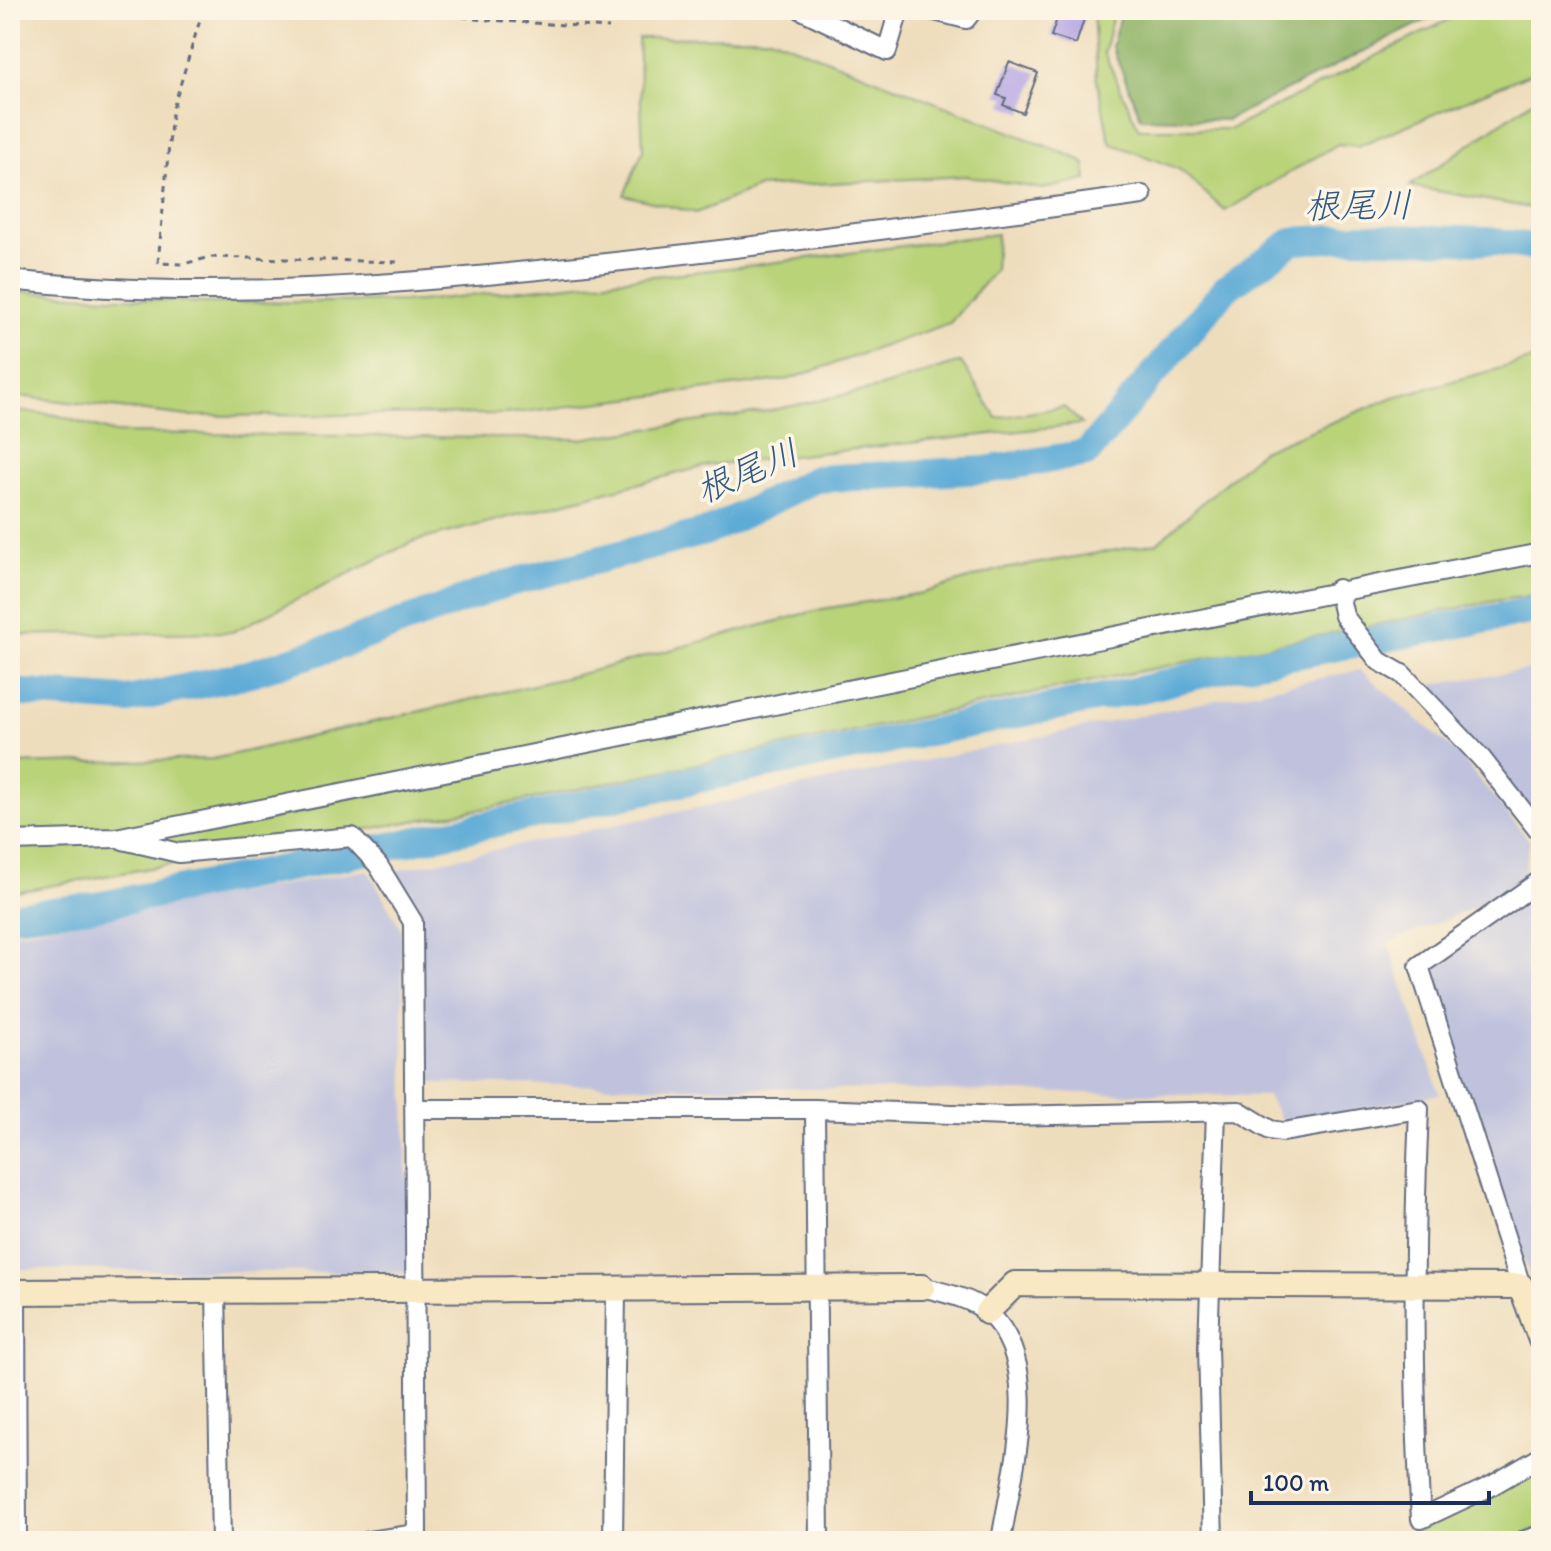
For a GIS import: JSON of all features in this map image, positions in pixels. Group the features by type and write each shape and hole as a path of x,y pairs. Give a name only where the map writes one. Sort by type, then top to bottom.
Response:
{"street":[{"path":"802,10 887,51 899,10"},
{"path":"931,10 966,19 973,10"},
{"path":"10,280 199,291 384,285 780,245 1142,195"},
{"path":"10,841 116,838 1057,649 1338,589 1541,553"},
{"path":"1338,589 1344,616 1379,661 1402,674 1482,759 1541,834"},
{"path":"116,838 179,853 352,837 360,842 378,865 413,922 418,1288 417,1534 369,1541"},
{"path":"1541,880 1419,966 1541,1340"},
{"path":"415,1109 815,1109 1007,1116 1216,1111 1232,1114 1239,1111 1270,1130 1283,1132 1419,1109 1412,1285 1412,1391 1421,1519 1491,1486 1541,1457"},
{"path":"815,1109 819,1541"},
{"path":"1213,1541 1208,1347 1216,1111"},
{"path":"987,1312 1015,1284 1521,1286"},
{"path":"17,1541 13,1292 922,1287 962,1297 987,1312 1015,1352 1023,1396 1001,1541"},
{"path":"216,1291 221,1541"},
{"path":"613,1541 616,1291"},
{"path":"1523,1541 1541,1535"}],"path":[{"path":"203,10 172,112 158,263 183,264 211,257 398,262"},
{"path":"427,10 474,19 609,28"}],"shaded area":[{"path":"1541,668 1541,836 1425,685"},
{"path":"1360,670 1457,753 1530,841 1521,888 1388,943 1440,1094 1283,1123 1267,1096 430,1083 419,905 394,871"},
{"path":"368,870 401,929 409,1273 10,1269 10,934"},
{"path":"1541,895 1541,1305 1412,963"}],"green space":[{"path":"1093,10 1114,10 1104,53 1139,129 1231,129 1468,10 1541,10 1541,69 1358,146 1338,144 1225,211 1179,169 1110,143 1097,80"},
{"path":"1121,10 1446,10 1227,120 1141,118 1112,47"},
{"path":"770,37 1076,158 1085,164 1087,180 1043,189 967,176 759,187 696,213 624,195 643,150 638,38"},
{"path":"1541,95 1541,210 1410,186"},
{"path":"997,234 995,270 950,323 790,379 506,414 188,416 10,395 10,291 207,303 419,301 738,267"},
{"path":"1531,360 1541,363 1541,595 1505,599 1136,672 492,807 10,893 10,764 213,759 577,675 822,609 923,593 998,570 1157,543 1261,451 1394,397"},
{"path":"961,362 997,418 1064,407 1082,424 710,465 412,542 232,632 10,635 10,410 56,415 115,433 580,439 768,411 878,388"},
{"path":"1541,1460 1541,1527 1507,1541 1401,1541"}],"building":[{"path":"1060,10 1087,10 1076,44 1051,36"},
{"path":"1009,62 1038,73 1023,113 1003,105 1006,98 997,95"}],"waterway":[{"name":"根尾川","path":"10,692 128,700 248,674 344,644 505,584 709,531 816,479 985,470 1087,453 1226,288 1293,241 1355,237 1489,241 1541,248"},
{"path":"10,916 97,906 303,865 726,773 1138,690 1236,666 1541,609"}]}
